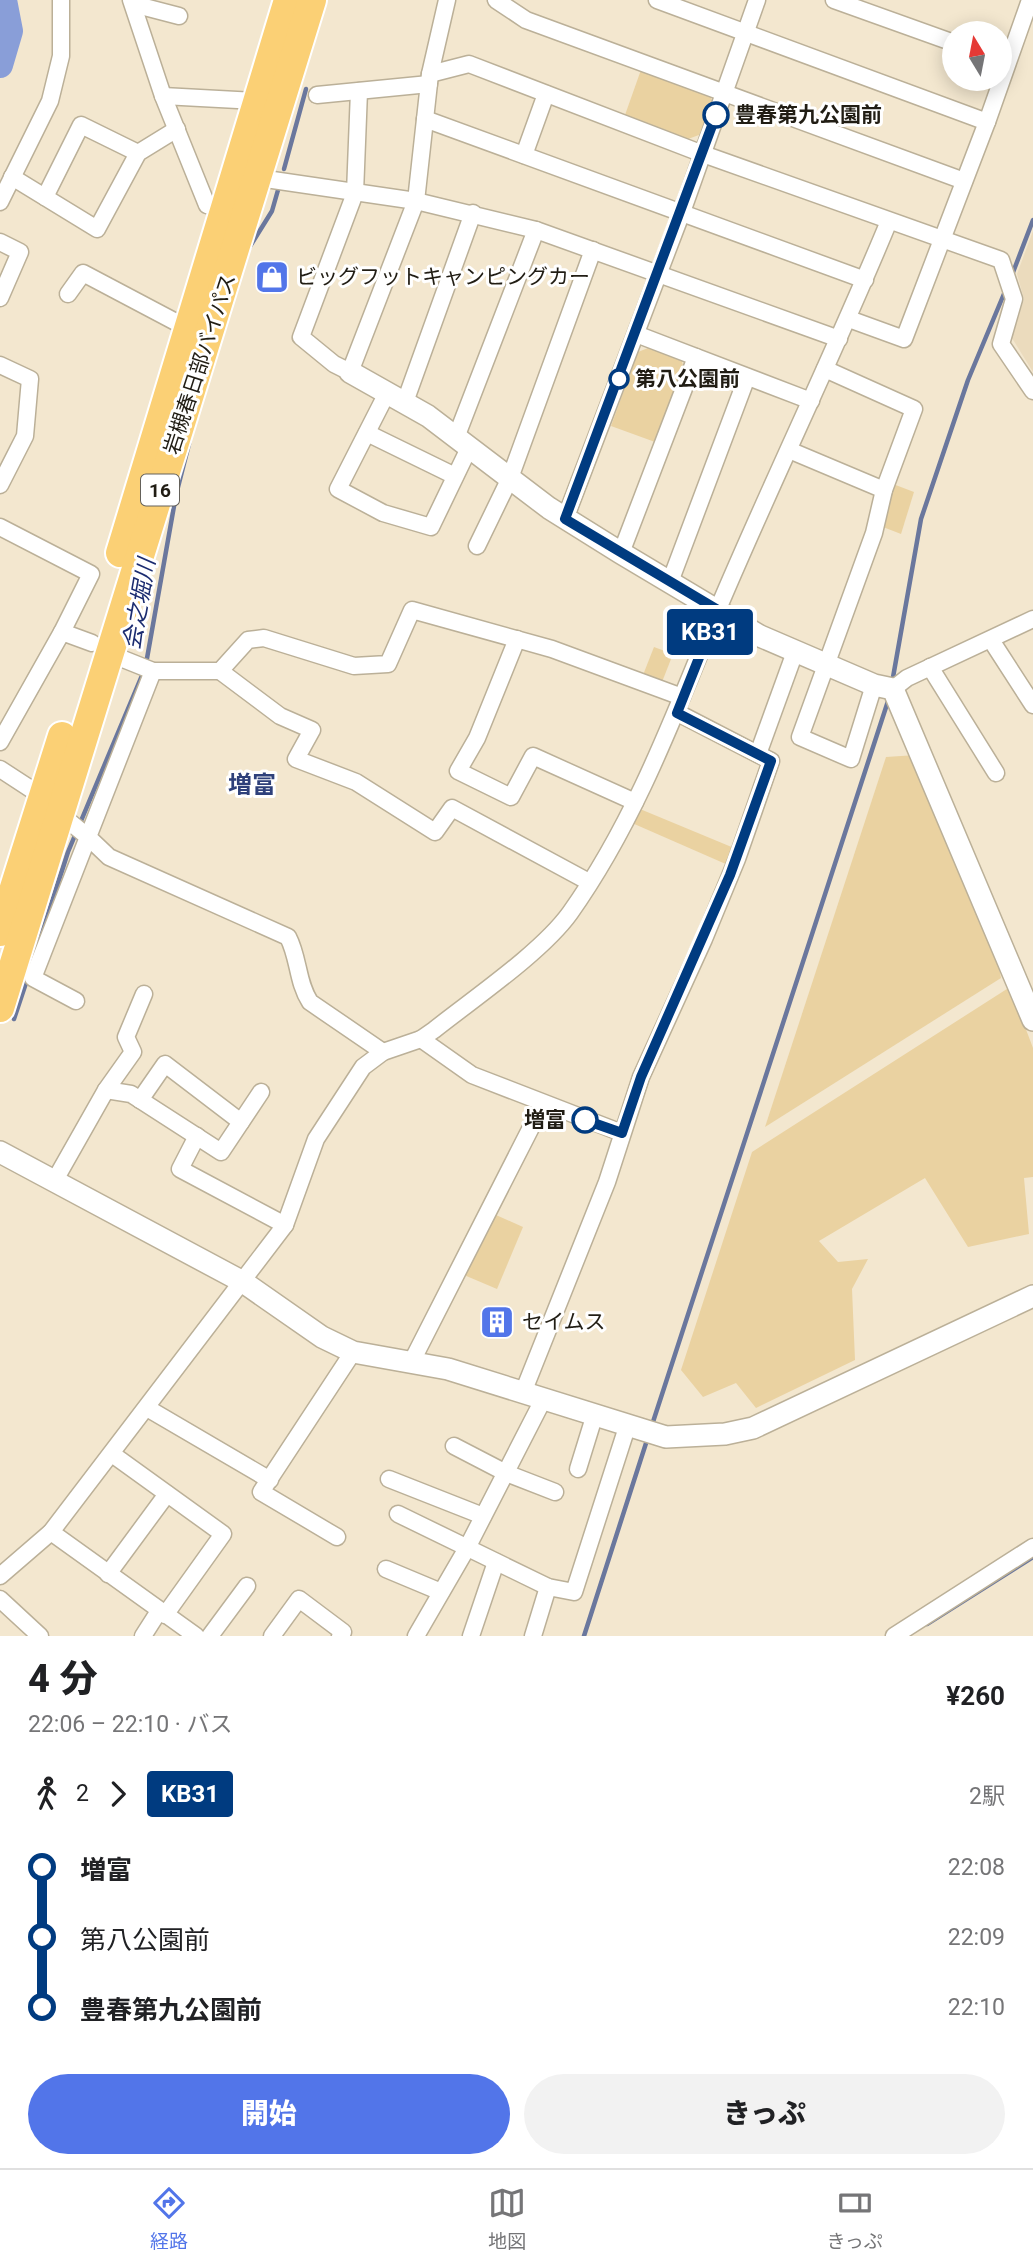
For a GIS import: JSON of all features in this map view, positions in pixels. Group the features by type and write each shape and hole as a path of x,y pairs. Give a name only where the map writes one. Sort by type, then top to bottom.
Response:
{"highway":[{"name":"岩槻春日部バイパス","path":"100,648 188,330 288,0"},
{"name":"岩槻春日部バイパス","path":"0,1007 51,805 100,648 259,178 312,0"},
{"name":"岩槻春日部バイパス","path":"0,932 51,805"}],"street":[{"path":"0,202 50,101 61,56 61,0"},
{"path":"350,372 416,201 430,79 447,0"},
{"path":"496,0 526,20 964,181"},
{"path":"657,0 987,122"},
{"path":"565,519 682,212 757,0"},
{"path":"834,0 942,39"},
{"path":"1012,42 1030,0"},
{"path":"132,2 179,16"},
{"path":"132,2 163,96 207,205 223,210"},
{"path":"317,95 430,79 469,64 703,154 1001,261 1014,299 1001,344 1033,391"},
{"path":"359,91 355,193 301,337 334,364 396,398 463,440 565,519 670,583 795,652 883,687 1033,1020"},
{"path":"849,318 904,339 987,122 996,91"},
{"path":"524,155 546,94"},
{"path":"163,96 257,101"},
{"path":"425,119 865,280"},
{"path":"45,197 81,125 138,153"},
{"path":"12,177 97,229 138,153 177,129"},
{"path":"259,178 416,201 536,230 659,272 839,339"},
{"path":"473,213 396,398 367,433 338,489 383,513 431,527 455,476 463,440 536,230"},
{"path":"0,1576 51,1532 285,1225 316,1139 363,1067 383,1052 421,1039 547,937 569,914 635,802 680,705 718,610 849,318 889,221"},
{"path":"0,242 20,252 0,298"},
{"path":"477,546 510,478 593,250"},
{"path":"68,294 83,273 188,330"},
{"path":"636,334 811,401"},
{"path":"621,553 696,357"},
{"path":"0,365 30,379 25,436 0,485"},
{"path":"825,369 914,409 884,490 871,542 800,737 851,759 883,687 1033,619"},
{"path":"670,583 747,377"},
{"path":"367,433 455,476"},
{"path":"789,450 884,490"},
{"path":"0,527 91,575 0,743"},
{"path":"220,671 248,640 264,638 354,666 388,664 412,610 517,639 680,705 771,761 737,859 641,1077 591,1223 524,1391"},
{"path":"62,632 147,668 220,671 280,716 312,730 296,759 356,782 435,832 452,807 589,882"},
{"path":"517,639 477,738 458,771 511,797 533,756 635,802"},
{"path":"991,640 1033,705"},
{"path":"758,754 795,652"},
{"path":"930,667 996,772"},
{"path":"76,1001 33,978 88,837 147,668"},
{"path":"0,769 51,805 109,857 288,937 295,951 302,990 310,1002 383,1052"},
{"path":"55,1180 106,1090 133,1052 126,1037 144,994"},
{"path":"421,1039 472,1075 622,1133"},
{"path":"140,1100 165,1064 241,1122"},
{"path":"106,1090 131,1094 221,1152 261,1092"},
{"path":"411,1363 543,1104"},
{"path":"197,1136 180,1169 285,1225"},
{"path":"0,1152 243,1282 321,1337 353,1352 448,1369 666,1437 725,1434 753,1428 1033,1296"},
{"path":"337,1537 261,1492 353,1352"},
{"path":"416,1636 467,1548 544,1398"},
{"path":"147,1408 270,1480"},
{"path":"578,1469 596,1415"},
{"path":"398,1514 548,1587 574,1592 628,1424"},
{"path":"454,1446 506,1473 555,1492"},
{"path":"112,1454 223,1534 143,1636"},
{"path":"389,1479 483,1516"},
{"path":"108,1574 167,1494"},
{"path":"51,1532 196,1636"},
{"path":"894,1636 1033,1547"},
{"path":"471,1636 496,1562"},
{"path":"386,1570 442,1591"},
{"path":"211,1636 247,1586"},
{"path":"533,1636 548,1587"},
{"path":"0,1599 40,1636"},
{"path":"272,1636 299,1599 343,1632 340,1636"}],"shaded area":[{"path":"642,67 710,93 712,102 699,135 688,139 625,115"},
{"path":"1033,231 1033,372 1012,338 1024,299 1017,274"},
{"path":"648,348 682,361 683,366 655,442 611,426 638,352"},
{"path":"893,484 914,492 901,534 883,527"},
{"path":"654,647 673,654 662,682 643,675"},
{"path":"916,755 997,957 1001,978 765,1127 886,757"},
{"path":"640,809 734,848 728,865 632,823"},
{"path":"1010,987 1033,1048 1033,1177 1024,1178 1029,1234 968,1247 925,1178 819,1241 838,1262 868,1259 852,1289 855,1360 756,1408 736,1383 703,1397 681,1370 752,1152"},
{"path":"496,1215 523,1227 497,1289 464,1275"}],"waterway":[{"path":"0,65 10,31 4,0"},
{"name":"会之堀川","path":"284,169 306,89"},
{"name":"会之堀川","path":"249,248 272,211 278,190"},
{"path":"1012,275 1033,220"},
{"path":"892,683 921,519 968,380 1006,289"},
{"name":"会之堀川","path":"146,664 176,495 189,444"},
{"name":"会之堀川","path":"39,942 68,852 143,673"},
{"path":"652,1425 889,698"},
{"name":"会之堀川","path":"14,1019 28,977"},
{"path":"584,1636 648,1437"},
{"path":"927,1624 1033,1557"}],"bus line":[{"name":"KB31","path":"585,1120 622,1133 641,1077 737,859 771,761 677,713 718,610 565,519 682,212 716,115"}],"place":[{"name":"豊春第九公園前","path":"716,115"},
{"name":"ビッグフットキャンピングカー","path":"272,277"},
{"name":"第八公園前","path":"619,379"},
{"name":"増富","path":"585,1120"},
{"name":"セイムス","path":"497,1322"}],"district":[{"name":"増富","path":"252,785"}]}
